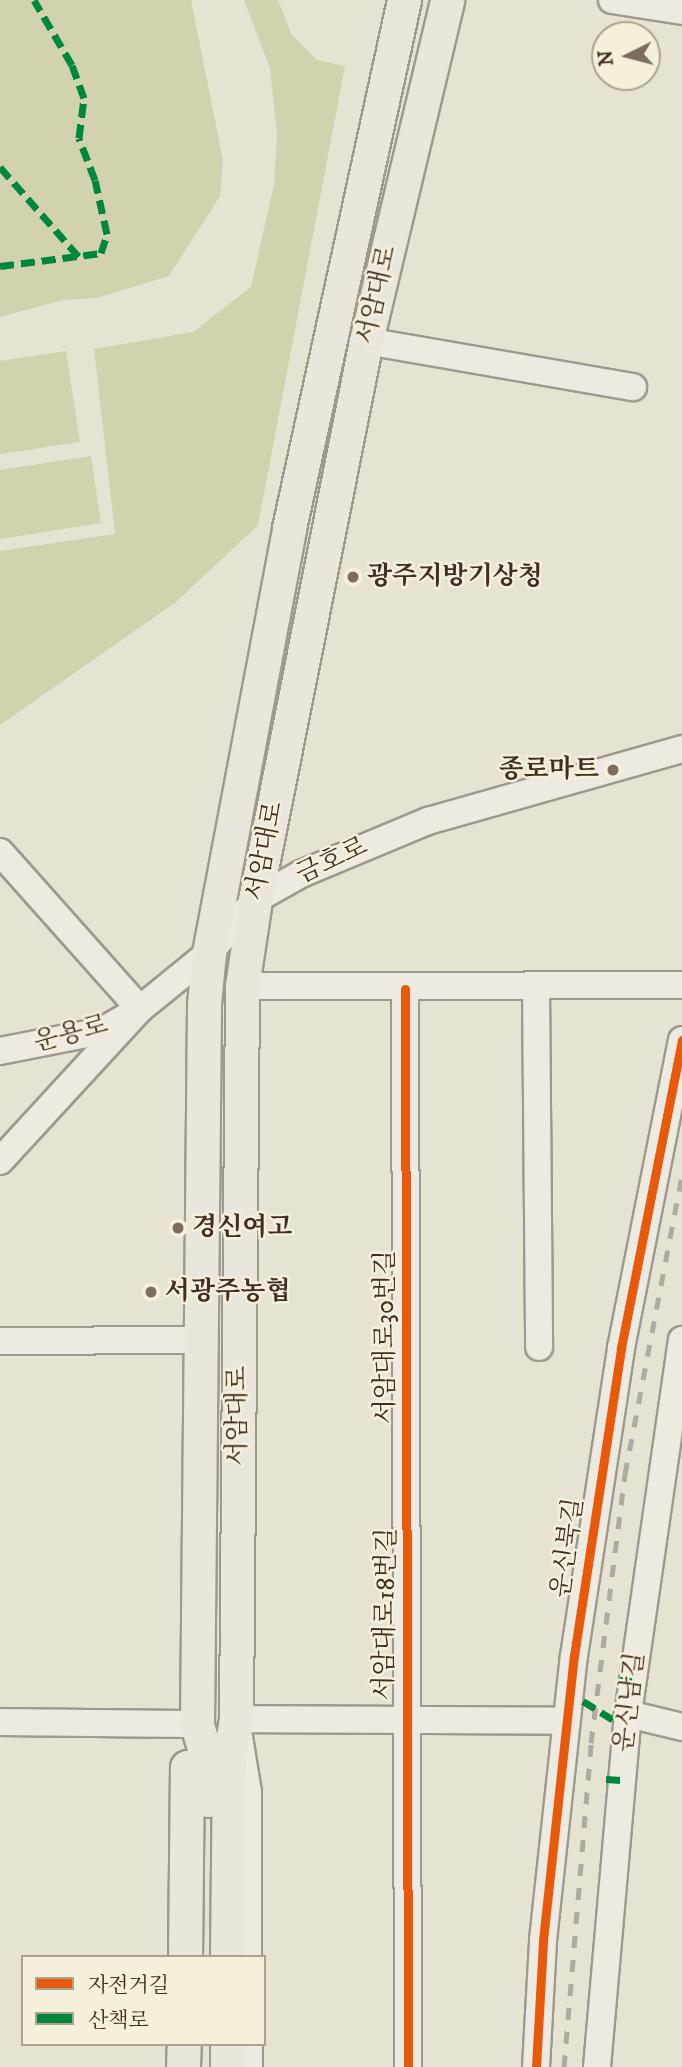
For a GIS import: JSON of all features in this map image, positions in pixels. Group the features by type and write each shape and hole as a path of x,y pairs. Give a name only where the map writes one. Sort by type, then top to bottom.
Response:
{"main road":[{"name":"서암대로","path":"218,1760 198,1724 204,1004 209,953 289,528 404,0"},
{"name":"서암대로","path":"218,1760 236,1719 242,986 255,900 366,341 447,0"},
{"path":"185,1955 187,1756 198,1724"},
{"path":"208,1955 218,1760"},
{"path":"218,1760 228,1955"},
{"path":"183,2067 184,2046"},
{"path":"208,2046 208,2067"},
{"path":"227,2046 227,2067"}],"street":[{"path":"612,0 682,11"},
{"path":"366,341 633,387"},
{"name":"금호로","path":"0,1161 140,1009 209,953 255,900 301,874 428,821 682,749"},
{"path":"0,852 140,1009"},
{"path":"242,986 405,989 682,985"},
{"path":"536,988 539,1347"},
{"name":"서암대로30번길","path":"405,989 408,1509"},
{"name":"운용로","path":"0,1051 102,1031 140,1009"},
{"name":"운신북길","path":"536,2067 564,1721 621,1348 682,1041"},
{"name":"서암대로","path":"0,1341 201,1340"},
{"name":"운신남길","path":"597,2067 628,1714 682,1341"},
{"name":"서암대로18번길","path":"408,1509 408,2067"},
{"path":"628,1714 682,1727"},
{"name":"서암대로","path":"236,1719 248,1792 248,1955"},
{"name":"서암대로18번길","path":"236,1719 564,1721"},
{"path":"0,1722 198,1724"},
{"path":"249,2046 249,2067"}],"green space":[{"path":"0,0 191,0 223,160 220,196 169,276 97,298 63,300 0,317"},
{"path":"244,0 278,0 292,35 317,60 345,66 258,525 176,602 0,725 0,551 115,534 94,349 193,332 251,287 274,184 277,135 270,68"},
{"path":"66,351 80,442 0,454 0,361"},
{"path":"91,456 101,523 0,539 0,470"}],"railway":[{"path":"564,2067 591,1743 625,1474 682,1174"}],"marked path":[{"path":"0,266 101,253 107,234 95,180 79,138 84,98 72,65 34,0"},
{"path":"0,167 80,258"},
{"path":"620,1680 632,1681"},
{"path":"583,1701 614,1720"},
{"path":"606,1779 621,1780"}],"cycle path":[{"path":"405,989 408,2067"},
{"path":"536,2067 543,1940 574,1656 621,1348 682,1040"}],"place":[{"name":"광주지방기상청","path":"353,577"},
{"name":"종로마트","path":"613,770"},
{"name":"경신여고","path":"178,1228"},
{"name":"서광주농협","path":"151,1292"}]}
